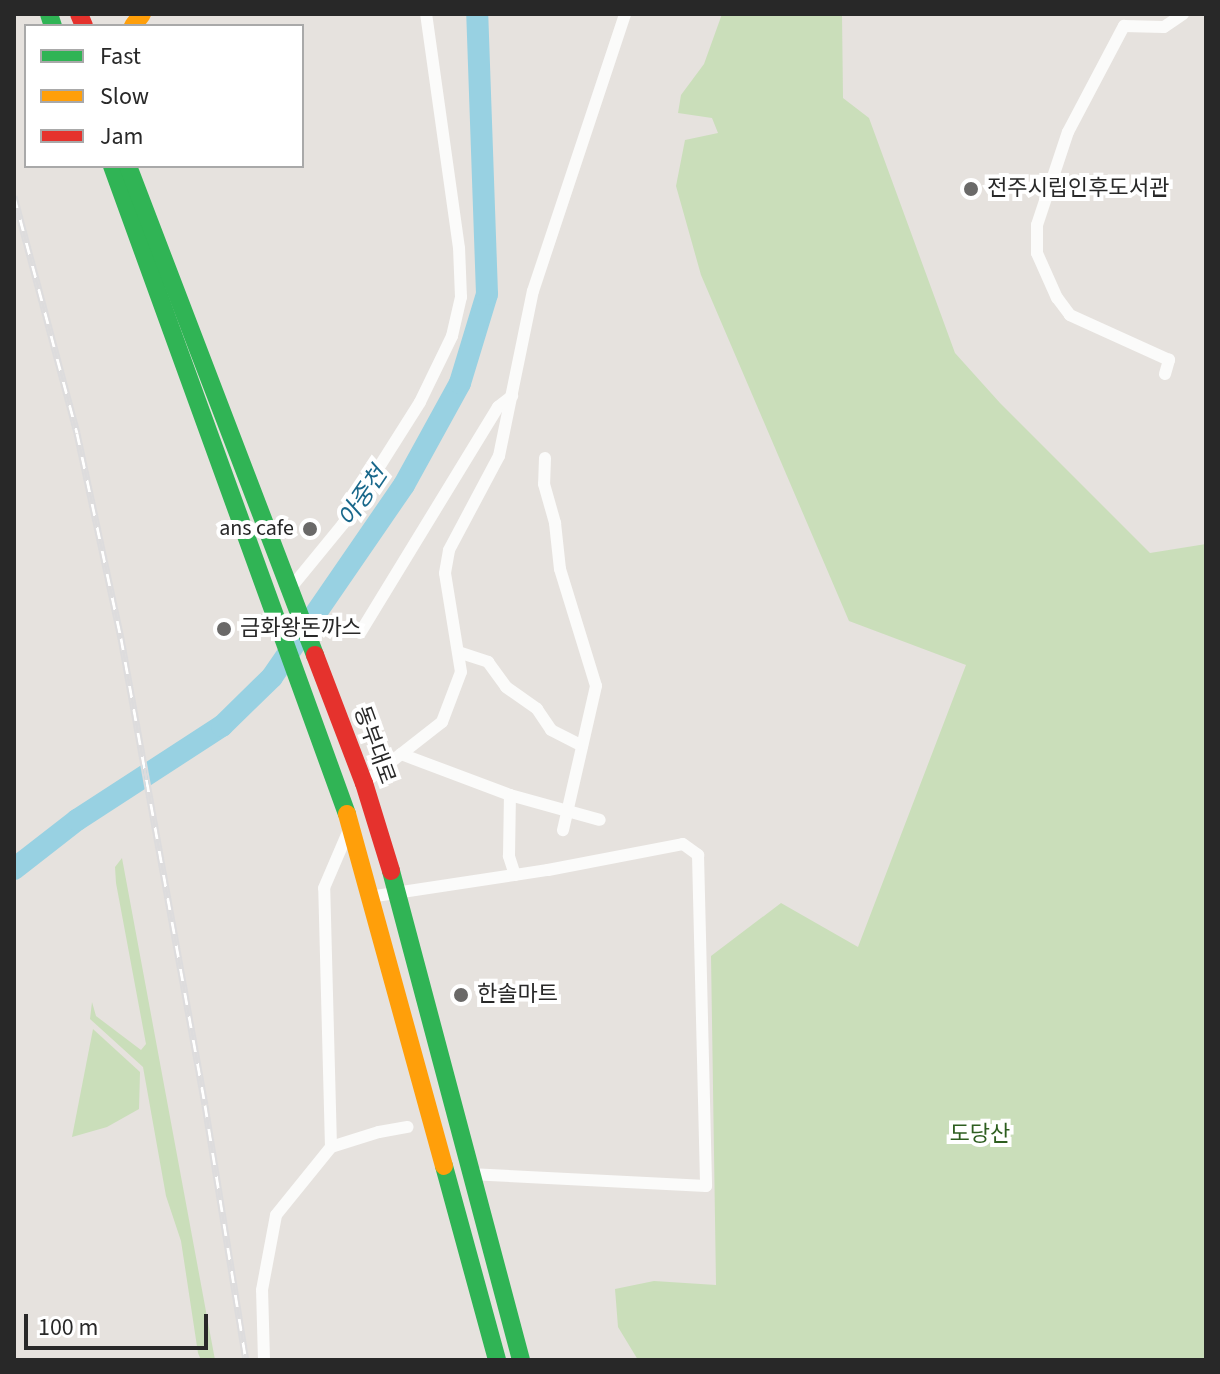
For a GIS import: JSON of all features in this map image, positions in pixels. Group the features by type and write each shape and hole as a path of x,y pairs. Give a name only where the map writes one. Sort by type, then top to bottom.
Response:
{"main road":[{"path":"102,168 173,356 181,362"},
{"path":"113,168 351,825 497,1360"},
{"name":"동부대로","path":"129,168 190,336 198,345 364,783 398,893 469,1174 520,1357"},
{"path":"144,168 199,336 198,345"}],"street":[{"path":"291,597 351,511 420,402 452,336 461,297 459,248 426,14"},
{"path":"364,783 442,722 461,672 445,573 449,550 499,456 533,291 625,14"},
{"path":"1165,374 1169,360 1070,315 1057,298 1037,253 1037,225 1068,132 1124,26 1164,27 1183,14"},
{"path":"360,633 498,407 512,396"},
{"path":"545,458 544,484 555,523 560,569 580,638 595,676 563,830"},
{"path":"458,652 478,657 494,667 506,687 537,709 551,730 582,746"},
{"path":"401,754 510,795 568,808 600,820"},
{"path":"510,795 509,856 515,875"},
{"path":"331,1147 324,888 351,825"},
{"path":"369,897 515,875 683,844 698,855 706,1186 469,1174"},
{"path":"264,1360 262,1290 273,1226 298,1186 331,1147 379,1132 408,1127"},
{"path":"497,1360 520,1357"}],"green space":[{"name":"도당산","path":"722,14 842,14 843,98 869,118 955,353 1000,403 1150,553 1206,544 1206,1360 638,1360 618,1327 615,1289 654,1281 716,1285 711,956 781,903 858,947 966,665 849,621 701,275 676,186 685,140 718,133 712,118 678,113 681,95 704,64"},
{"path":"122,858 215,1360 201,1360 198,1353 181,1241 166,1196 143,1067 90,1019 92,1002 96,1016 141,1050 146,1044 116,883 115,867"},
{"path":"93,1029 140,1072 139,1109 107,1127 72,1137"}],"waterway":[{"name":"아중천","path":"14,869 77,820 222,726 272,677 404,485 460,383 487,294 477,14"}],"railway":[{"path":"14,196 77,433 121,638 205,1105 246,1360"}],"traffic: fast":[{"path":"49,14 52,24"},
{"path":"113,168 347,814"},
{"path":"129,168 315,655"},
{"path":"391,871 521,1360"},
{"path":"444,1166 497,1360"}],"traffic: slow":[{"path":"134,24 142,14"},
{"path":"347,814 444,1166"}],"traffic: jam":[{"path":"79,14 83,24"},
{"path":"315,655 364,783 391,871"}],"place":[{"name":"전주시립인후도서관","path":"971,189"},
{"name":"ans cafe","path":"310,529"},
{"name":"금화왕돈까스","path":"224,629"},
{"name":"한솔마트","path":"461,995"}]}
